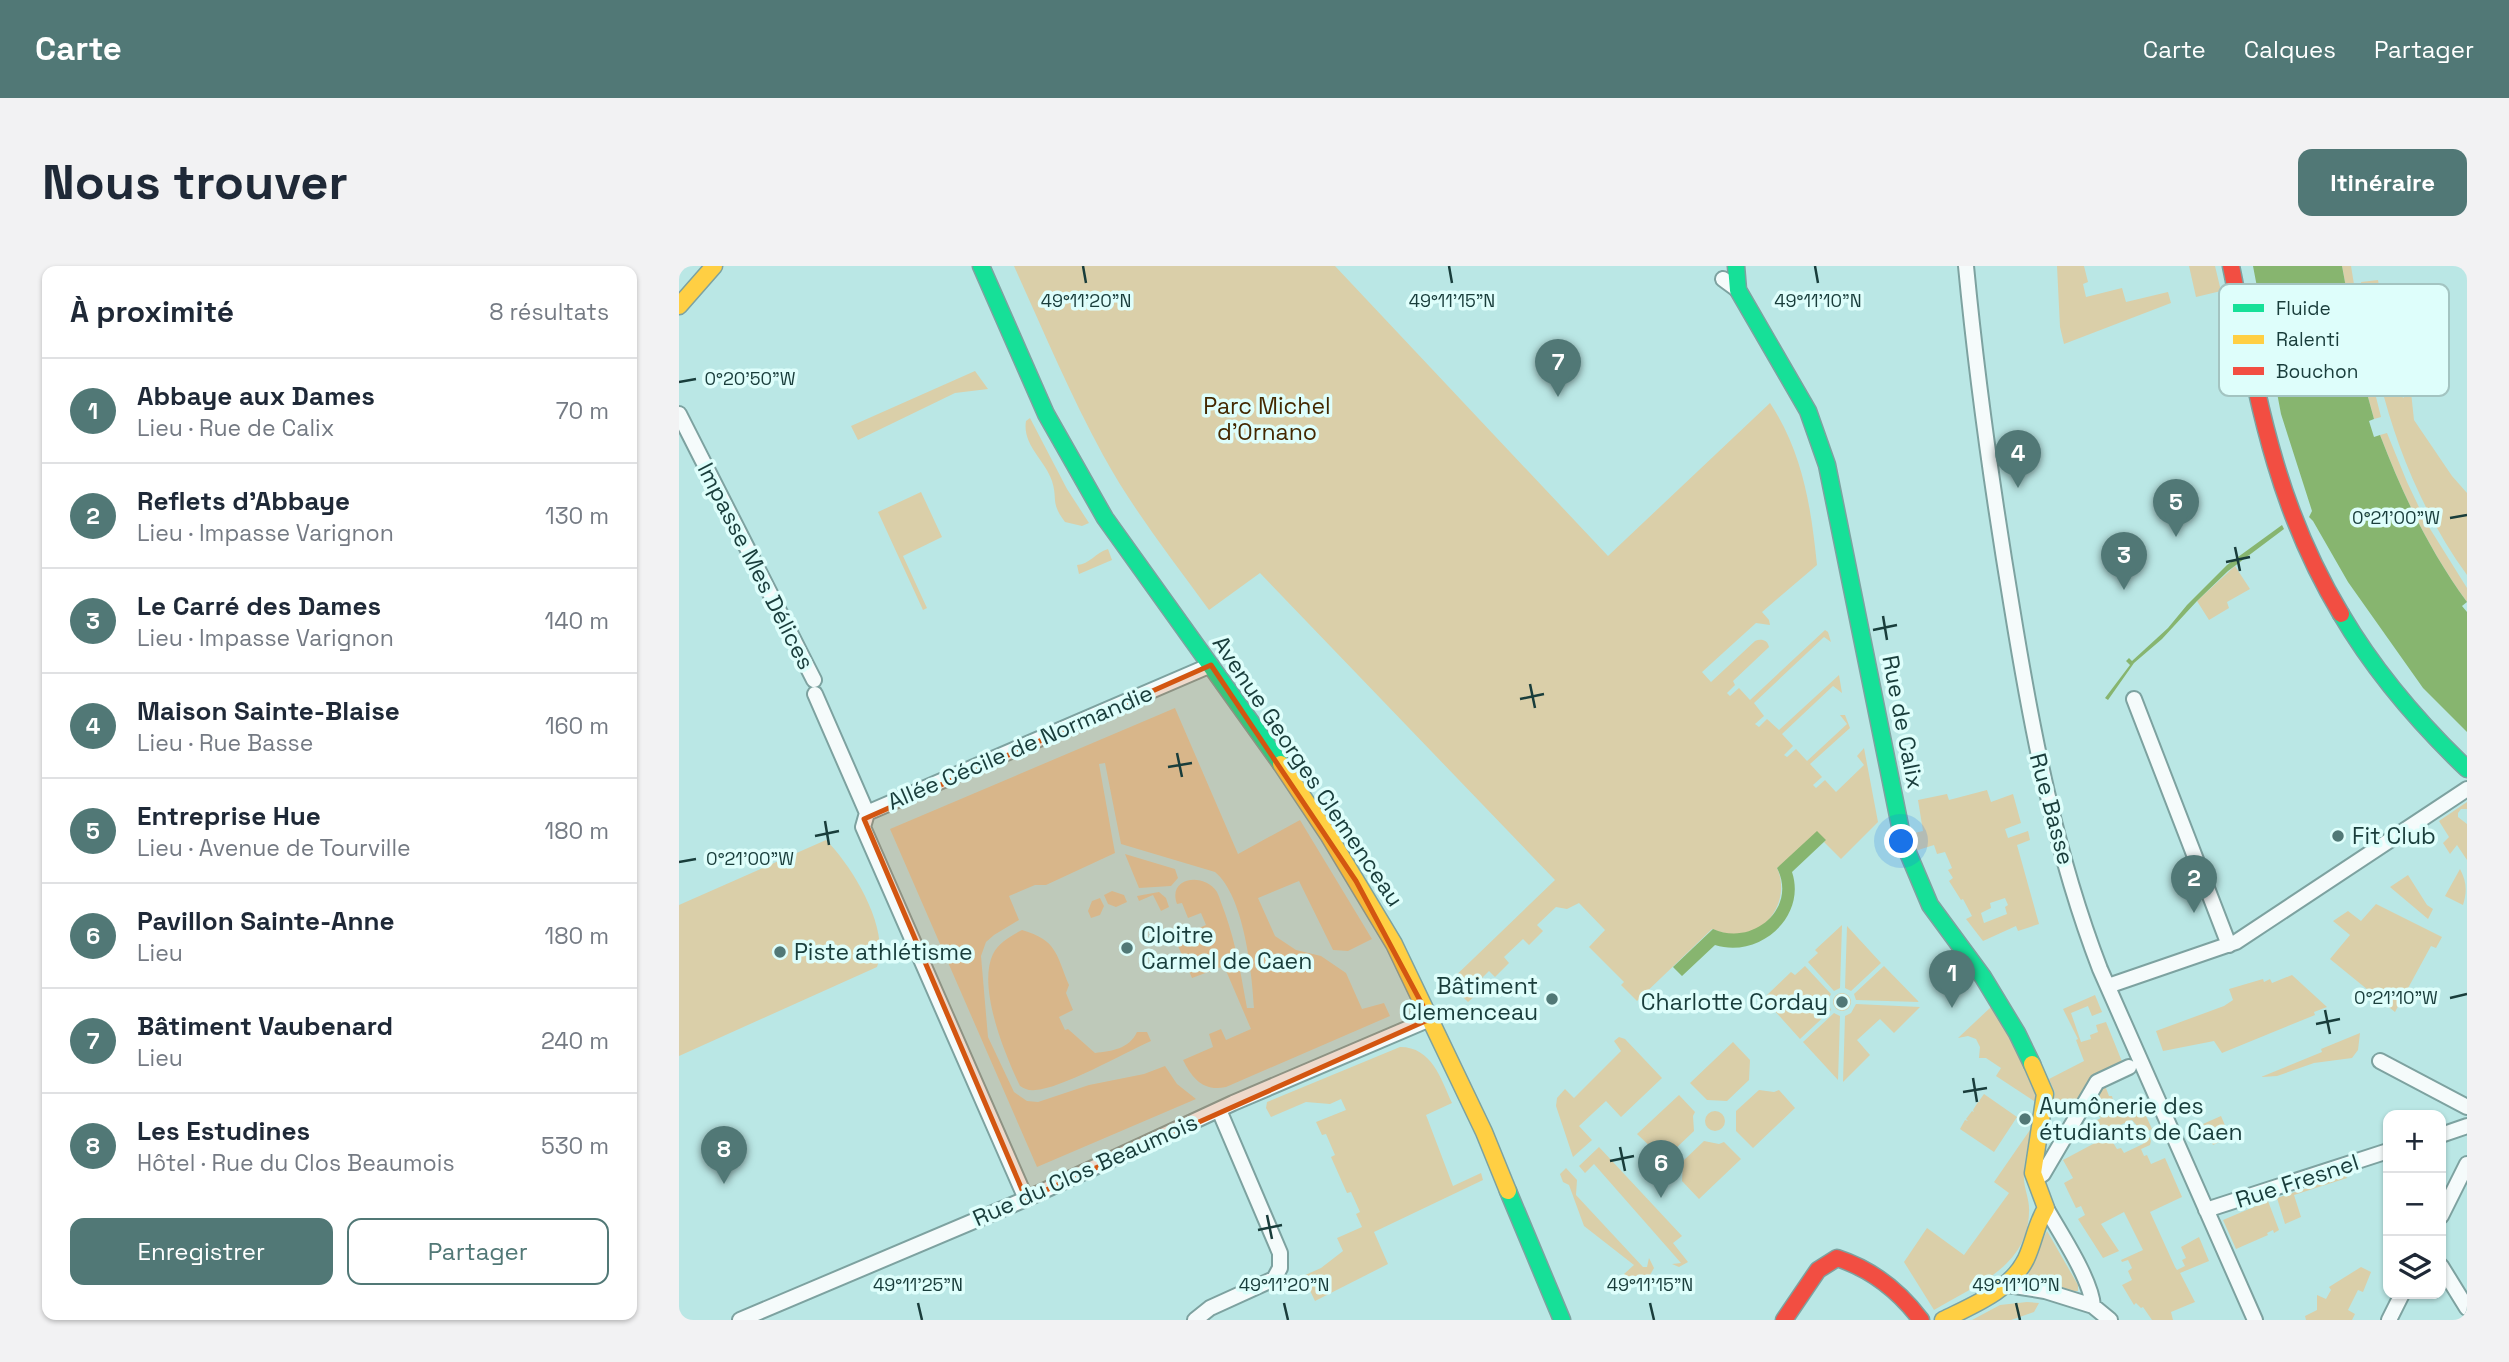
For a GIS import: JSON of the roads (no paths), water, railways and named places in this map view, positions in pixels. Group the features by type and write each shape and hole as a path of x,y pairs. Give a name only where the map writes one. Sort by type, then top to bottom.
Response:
{"street":[{"path":"679,306 714,266"},
{"name":"Avenue Georges Clemenceau","path":"981,266 1034,388 1105,519 1268,744 1329,836 1394,944 1484,1132 1563,1320"},
{"name":"Rue de Calix","path":"1736,266 1738,290 1797,390 1820,440 1903,841 1930,905 1983,977 2027,1050 2045,1094 2042,1166"},
{"name":"Rue Basse","path":"1966,266 1985,440 2032,731 2043,783 2092,948 2255,1320"},
{"path":"2231,266 2235,284"},
{"path":"1723,279 1738,290"},
{"path":"2259,396 2271,454 2282,487 2312,559 2337,606 2385,678 2424,727 2467,769"},
{"name":"Impasse Mes Délices","path":"679,414 815,687 867,813"},
{"name":"Allée Cécile de Normandie","path":"1026,1199 863,827 864,818 867,813 1211,665"},
{"path":"2134,699 2229,945"},
{"path":"2108,986 2229,945 2256,930 2467,789"},
{"name":"Rue du Clos Beaumois","path":"740,1320 1026,1199 1219,1110 1430,1019"},
{"path":"2380,1061 2467,1107"},
{"path":"2093,1306 2084,1279 2046,1209 2042,1166 2097,1082 2129,1067"},
{"path":"1195,1320 1219,1303 1274,1279 1281,1261 1219,1110"},
{"path":"2446,1133 2467,1126"},
{"name":"Rue Fresnel","path":"2206,1210 2383,1153"},
{"path":"2446,1206 2467,1164"},
{"path":"1943,1320 2008,1285 2025,1260 2041,1215 2046,1209"},
{"path":"1784,1320 1818,1270 1837,1258 1847,1261 1904,1298 1921,1320"},
{"path":"2446,1274 2467,1308"},
{"path":"2008,1285 2045,1291 2093,1306 2110,1320"},
{"path":"2389,1320 2400,1299"}],"place":[{"name":"Bâtiment Vaubenard","path":"1558,397"},
{"name":"Maison Sainte-Blaise","path":"2018,488"},
{"name":"Entreprise Hue","path":"2176,537"},
{"name":"Le Carré des Dames","path":"2124,590"},
{"name":"Fit Club","path":"2338,836"},
{"name":"Reflets d'Abbaye","path":"2194,913"},
{"name":"Cloitre Carmel de Caen","path":"1127,948"},
{"name":"Piste athlétisme","path":"780,952"},
{"name":"Bâtiment Clemenceau","path":"1552,999"},
{"name":"Charlotte Corday","path":"1842,1002"},
{"name":"Abbaye aux Dames","path":"1952,1008"},
{"name":"Aumônerie des étudiants de Caen","path":"2025,1119"},
{"name":"Les Estudines","path":"724,1184"},
{"name":"Pavillon Sainte-Anne","path":"1661,1198"}],"park label":[{"name":"Parc Michel d'Ornano","path":"1267,419"}]}
